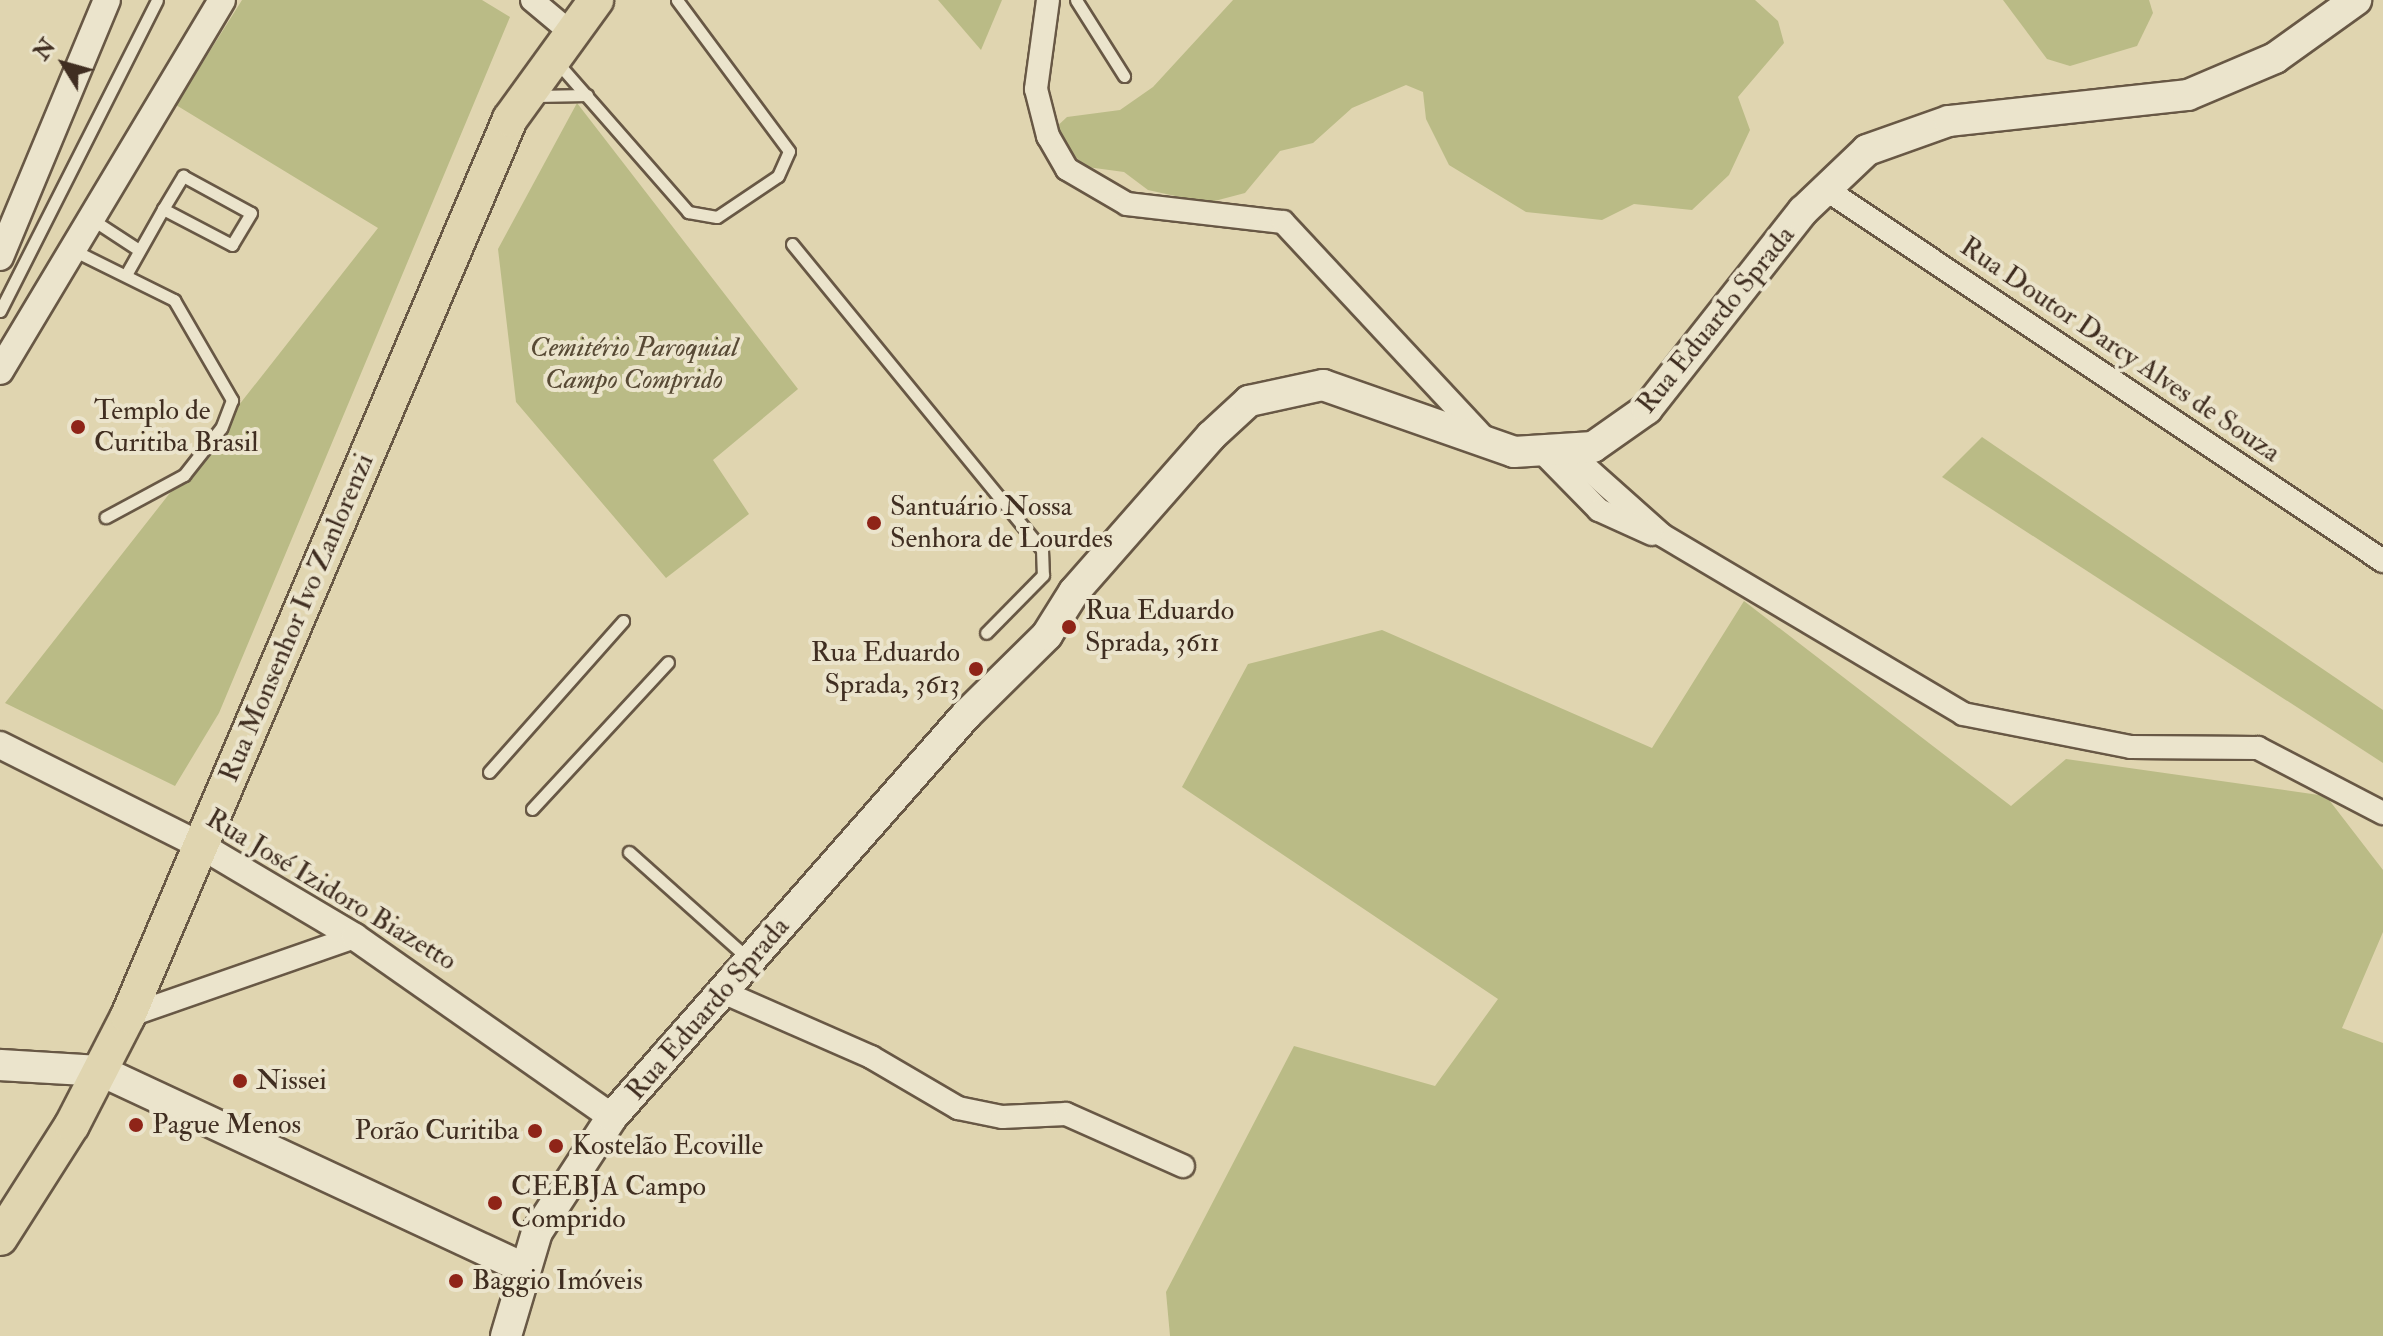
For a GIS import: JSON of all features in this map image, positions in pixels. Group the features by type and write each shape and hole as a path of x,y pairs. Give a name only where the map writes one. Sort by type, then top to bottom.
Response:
{"main road":[{"name":"Rua Monsenhor Ivo Zanlorenzi","path":"0,1238 101,1071 128,1016 523,96 560,43 596,0"},
{"name":"Rua Eduardo Sprada","path":"506,1336 522,1267 551,1204 612,1117 966,715 1029,655 1074,592 1221,426 1273,391 1345,389 1493,447 1558,454 1612,438 1647,409 1824,188 1867,150 1921,127 2135,106 2219,84 2275,58 2356,0"},
{"path":"0,1065 101,1071 522,1267"}],"street":[{"path":"1,252 107,0"},
{"path":"0,371 67,248 222,0"},
{"path":"532,0 560,43"},
{"path":"1048,0 1036,89 1048,136 1067,169 1127,204 1241,212 1283,222 1493,447"},
{"name":"Rua Doutor Darcy Alves de Souza","path":"1824,188 2383,561"},
{"path":"1558,454 1662,535 1963,714 2131,747 2258,748 2383,813"},
{"name":"Rua José Izidoro Biazetto","path":"0,745 200,845 355,937 612,1117"},
{"path":"128,1016 355,937"},
{"path":"723,992 859,1051 958,1108 1002,1117 1066,1114 1183,1166"}],"lane":[{"path":"0,311 157,0"},
{"path":"1076,0 1124,76"},
{"path":"560,43 587,95 688,212 703,220 778,176 789,151 783,135 679,3"},
{"path":"523,96 587,95"},
{"path":"127,273 139,250 163,209 183,176 251,213 232,245 163,209"},
{"path":"88,213 139,250"},
{"path":"792,244 1042,549 1043,575 986,633"},
{"path":"67,248 127,273 183,310 232,400 221,428 184,475 106,517"},
{"path":"489,772 623,621"},
{"path":"532,809 668,662"},
{"path":"629,852 750,960"}],"green space":[{"path":"242,0 482,0 510,17 219,713 175,786 5,703 378,228 176,105"},
{"path":"938,0 1002,0 981,50"},
{"path":"1233,0 1755,0 1778,21 1784,43 1738,97 1750,130 1729,175 1692,210 1634,204 1602,220 1526,212 1449,165 1426,119 1423,92 1406,85 1352,108 1313,143 1280,151 1245,193 1207,203 1148,190 1124,172 1087,167 1056,141 1052,131 1067,117 1120,110 1153,87"},
{"path":"2003,0 2149,0 2153,13 2137,46 2070,66 2047,59"},
{"name":"Cemitério Paroquial Campo Comprido","path":"577,103 798,389 713,460 749,514 666,578 516,402 498,249"},
{"path":"1982,437 2383,710 2383,763 1942,477"},
{"path":"1744,601 2011,806 2066,759 2326,796 2383,870 2383,932 2342,1028 2383,1043 2383,1336 1170,1336 1166,1292 1294,1046 1435,1086 1498,999 1182,787 1248,664 1382,630 1652,748"}],"place":[{"name":"Templo de Curitiba Brasil","path":"78,427"},
{"name":"Santuário Nossa Senhora de Lourdes","path":"874,523"},
{"name":"Rua Eduardo Sprada, 3611","path":"1069,627"},
{"name":"Rua Eduardo Sprada, 3613","path":"976,669"},
{"name":"Nissei","path":"240,1081"},
{"name":"Pague Menos","path":"136,1125"},
{"name":"Porão Curitiba","path":"535,1131"},
{"name":"Kostelão Ecoville","path":"556,1146"},
{"name":"CEEBJA Campo Comprido","path":"495,1203"},
{"name":"Baggio Imóveis","path":"456,1281"}]}
